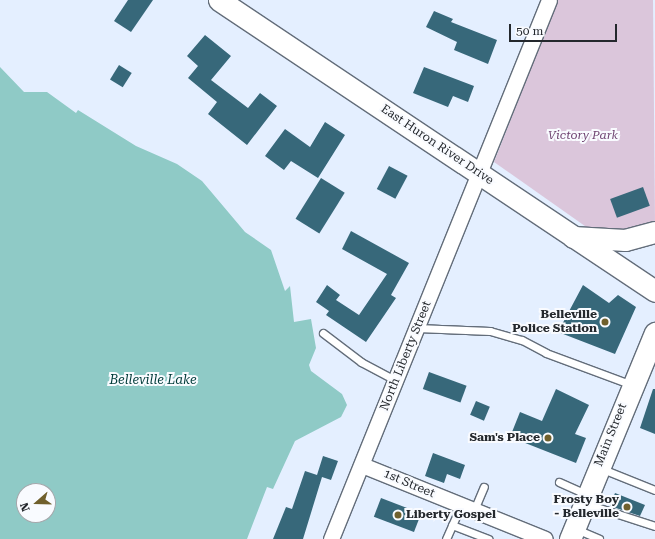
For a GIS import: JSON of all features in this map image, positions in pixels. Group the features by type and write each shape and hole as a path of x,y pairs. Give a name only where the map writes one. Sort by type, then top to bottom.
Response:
{"main road":[{"name":"East Huron River Drive","path":"231,3 572,237 655,291"},
{"path":"572,237 625,240 655,232"},
{"name":"Main Street","path":"572,534 598,467 655,333"}],"street":[{"name":"North Liberty Street","path":"331,539 549,0"},
{"name":"1st Street","path":"362,465 545,539"}],"lane":[{"path":"417,328 497,333 632,385"},
{"path":"323,333 361,362 396,381"},
{"path":"598,467 655,490"},
{"path":"559,482 586,499 655,526"},
{"path":"446,539 452,525 468,508 484,487"},
{"path":"452,525 488,539"},
{"path":"572,534 599,539"}],"green space":[{"name":"Victory Park","path":"558,0 653,0 655,224 623,233 592,231 494,162"}],"water":[{"name":"Belleville Lake","path":"0,67 24,92 47,92 76,113 78,110 136,146 177,164 202,181 245,232 271,250 285,291 290,286 294,322 311,319 316,348 309,365 311,371 342,394 347,405 341,417 295,441 273,489 267,487 247,539 0,539"}],"building":[{"path":"128,0 153,0 131,32 114,21"},
{"path":"434,11 453,19 451,22 497,40 488,64 454,50 457,42 426,27"},
{"path":"205,35 231,56 211,80 248,108 260,93 277,106 247,145 208,114 217,102 188,78 198,66 187,56"},
{"path":"119,65 132,73 123,87 110,79"},
{"path":"424,67 474,86 468,102 453,96 448,107 413,93"},
{"path":"325,122 345,135 318,178 291,161 284,170 265,156 285,129 310,147"},
{"path":"389,166 408,176 395,199 377,189"},
{"path":"321,178 345,193 319,234 296,219"},
{"path":"643,187 650,206 617,218 610,199"},
{"path":"351,231 409,263 391,295 396,298 366,342 326,315 329,311 316,302 327,285 340,295 336,300 359,315 387,274 342,249"},
{"path":"583,285 609,303 618,295 636,307 615,354 558,332"},
{"path":"429,372 467,386 460,403 423,389"},
{"name":"Sam's Place","path":"556,389 589,405 575,434 586,438 576,463 510,437 520,412 542,421"},
{"path":"653,389 655,389 655,434 640,428"},
{"path":"476,401 490,407 484,421 470,415"},
{"path":"433,453 465,465 460,479 447,474 444,483 425,476"},
{"path":"323,456 338,461 331,480 322,477 303,539 273,539 286,507 292,509 305,471 317,475"},
{"name":"Frosty Boy - Belleville","path":"615,493 645,505 640,516 610,506"},
{"name":"Liberty Gospel","path":"381,498 421,513 414,532 374,517"}],"place":[{"name":"Belleville Police Station","path":"605,322"},
{"name":"Sam's Place","path":"548,438"},
{"name":"Frosty Boy - Belleville","path":"627,507"},
{"name":"Liberty Gospel","path":"398,515"}]}
